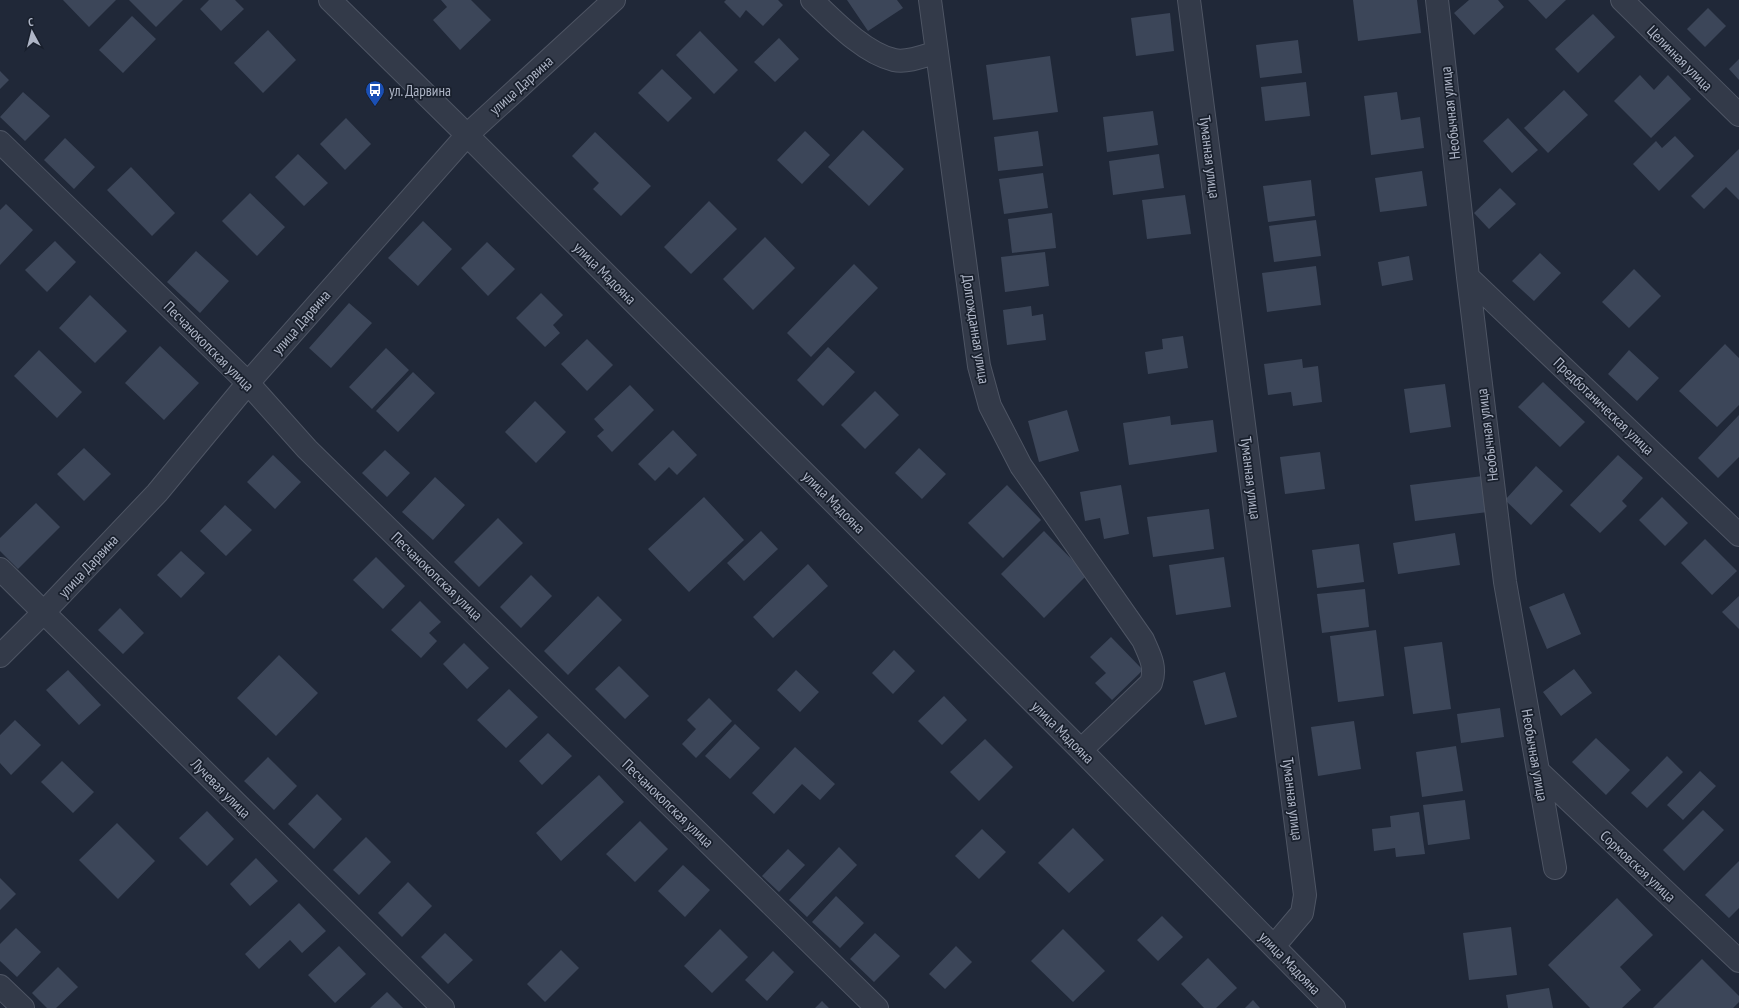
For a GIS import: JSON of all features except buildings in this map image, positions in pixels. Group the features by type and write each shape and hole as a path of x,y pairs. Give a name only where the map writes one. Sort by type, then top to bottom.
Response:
{"street":[{"name":"улица Мадояна","path":"330,0 467,135 1081,750 1334,1008"},
{"name":"улица Дарвина","path":"0,656 157,493 248,383 467,135 614,0"},
{"path":"812,0 844,30 875,52 895,60 911,59 936,52"},
{"name":"Долгожданная улица","path":"930,0 979,366 990,406 1021,466 1143,640 1151,659 1154,674 1151,683 1081,750"},
{"name":"Туманная улица","path":"1189,0 1305,895 1302,913 1274,946"},
{"name":"Необычная улица","path":"1437,0 1468,277 1505,582 1555,868"},
{"name":"Целинная улица","path":"1622,0 1739,115"},
{"name":"Песчанокопская улица","path":"0,142 248,383 307,449 877,1008"},
{"name":"Предботаническая улица","path":"1468,277 1739,535"},
{"name":"Лучевая улица","path":"0,569 442,1008"},
{"name":"Сормовская улица","path":"1538,771 1739,961"},
{"path":"0,986 22,1008"}],"place":[{"name":"ул. Дарвина","path":"375,107"}]}
